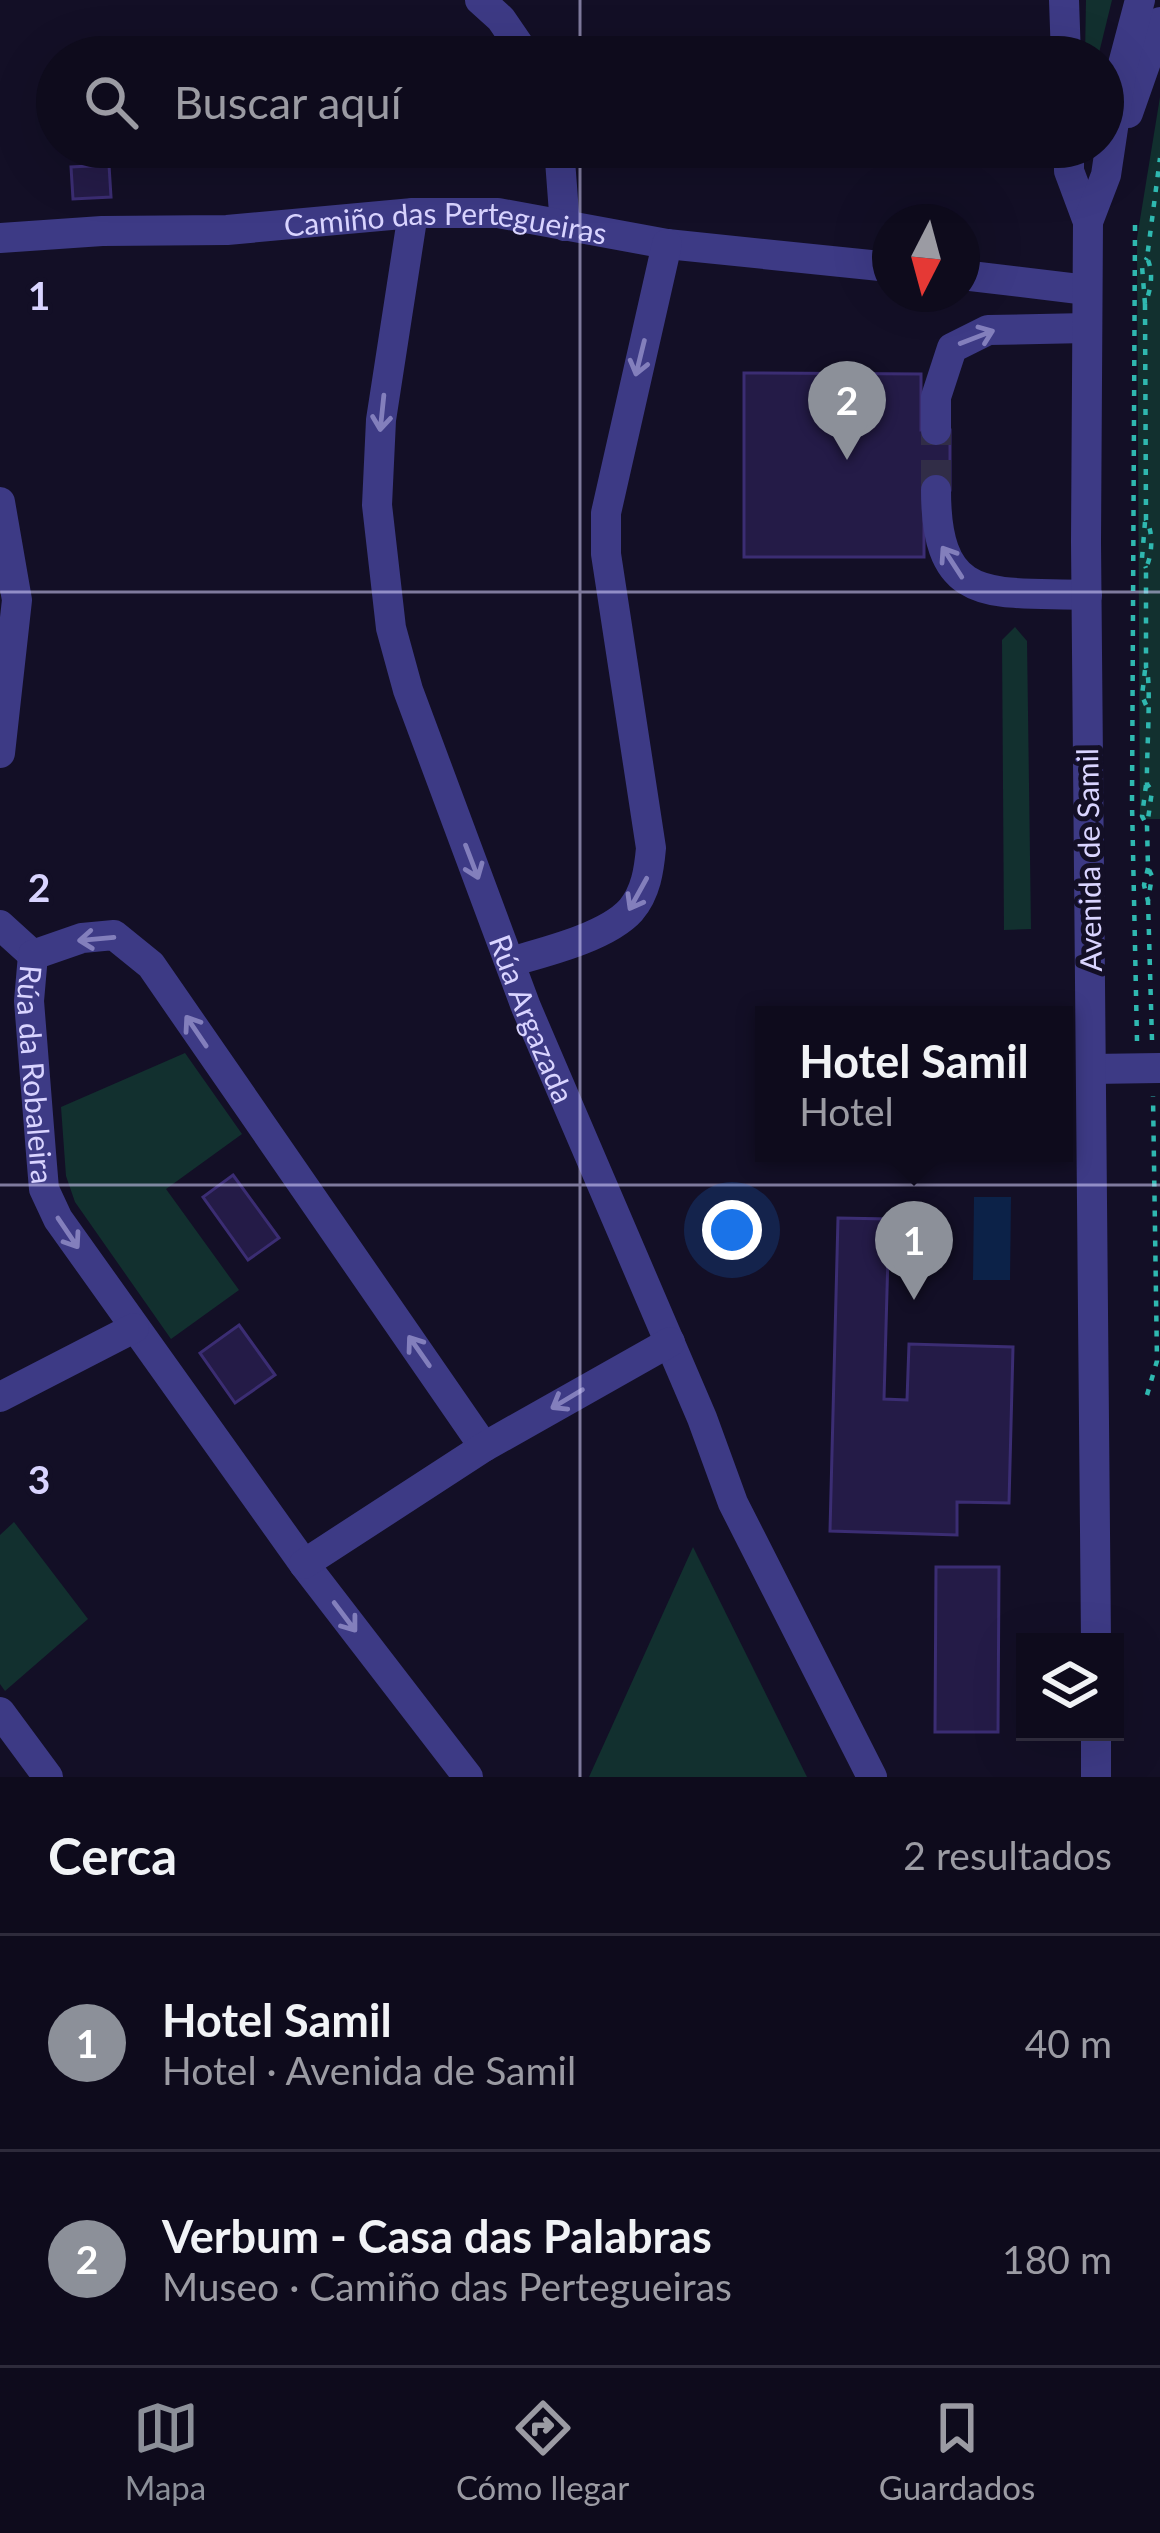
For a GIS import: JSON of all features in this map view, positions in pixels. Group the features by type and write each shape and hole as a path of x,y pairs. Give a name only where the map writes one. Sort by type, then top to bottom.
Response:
{"street":[{"path":"480,0 512,36"},
{"path":"1064,0 1065,36"},
{"name":"Avenida de Samil","path":"1124,60 1140,0"},
{"path":"1124,125 1160,22"},
{"path":"561,168 565,226"},
{"name":"Avenida de Samil","path":"1070,168 1088,222 1096,1633"},
{"name":"Avenida de Samil","path":"1088,222 1107,168"},
{"path":"1106,176 1109,168"},
{"name":"Camiño das Pertegueiras","path":"0,238 227,230 413,213 498,213 667,244 872,265"},
{"name":"Rúa Argazada","path":"413,213 381,420 377,505 391,628 408,690 510,962 733,1503 872,1777"},
{"path":"510,962 590,935 630,911 647,880 651,848 606,554 606,512 667,244"},
{"path":"980,277 1087,290"},
{"path":"936,430 936,397 952,348 988,331 1087,328"},
{"path":"936,490 938,538 947,562 962,579 985,590 1087,595"},
{"path":"0,502 17,599 0,753"},
{"path":"0,925 33,955"},
{"name":"Rúa da Robaleira","path":"467,1777 304,1564 58,1219 44,1189 29,1001 33,955 82,938 114,935 151,965 484,1448"},
{"path":"1091,1069 1148,1064"},
{"path":"0,1397 134,1328"},
{"path":"304,1564 484,1448 670,1342"},
{"path":"0,1712 48,1777"},
{"path":"1096,1741 1096,1777"}],"path":[{"path":"1145,304 1138,279 1147,258 1160,158"},
{"path":"1135,225 1134,885 1153,1090 1157,1361 1147,1395"},
{"path":"1146,705 1146,568 1142,557 1145,304 1151,267 1147,258"},
{"path":"1146,667 1150,676 1142,816 1147,826 1144,885 1148,901"},
{"path":"1133,687 1143,687"},
{"path":"1148,868 1152,876 1148,901 1153,1057 1148,1064"},
{"path":"1134,885 1144,885"}],"green space":[{"path":"1086,0 1112,0 1103,36 1085,36"},
{"path":"1160,97 1160,819 1140,819 1137,238"},
{"path":"1015,627 1027,641 1031,929 1004,930 1002,640"},
{"path":"185,1053 242,1134 166,1189 239,1290 171,1339 75,1202 66,1176 61,1107"},
{"path":"14,1522 88,1619 5,1691 0,1684 0,1535"},
{"path":"693,1547 807,1777 589,1777"}],"water":[{"path":"974,1197 1011,1197 1010,1280 973,1280"}],"building":[{"path":"71,168 109,168 111,197 73,199"},
{"path":"744,373 921,374 921,430 950,430 950,490 924,490 924,557 744,557"},
{"path":"233,1175 279,1238 248,1260 203,1197"},
{"path":"838,1218 889,1219 884,1399 907,1400 909,1344 1013,1347 1009,1503 957,1502 957,1535 830,1531"},
{"path":"239,1325 275,1375 235,1403 200,1353"},
{"path":"936,1567 999,1567 998,1732 935,1732"}],"tunnel":[{"path":"936,430 936,490"}],"place":[{"name":"Verbum - Casa das Palabras","path":"847,460"},
{"name":"Hotel Samil","path":"914,1300"}]}
